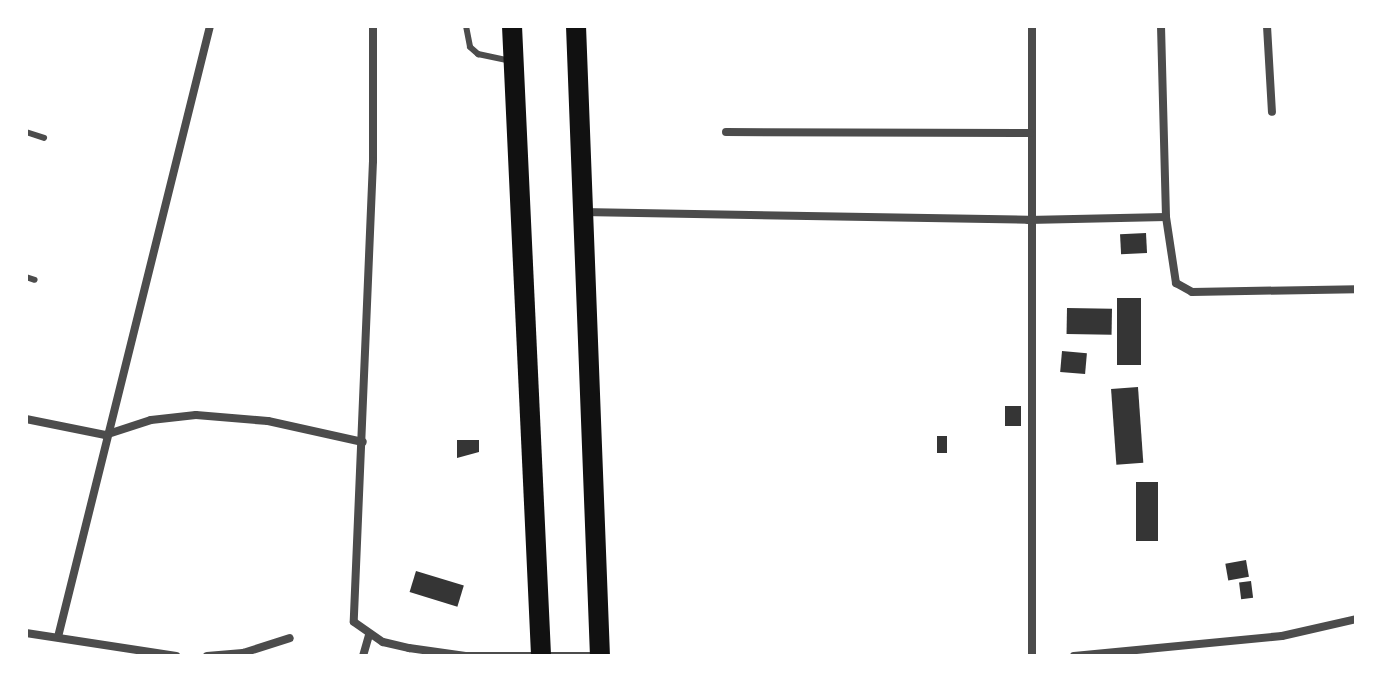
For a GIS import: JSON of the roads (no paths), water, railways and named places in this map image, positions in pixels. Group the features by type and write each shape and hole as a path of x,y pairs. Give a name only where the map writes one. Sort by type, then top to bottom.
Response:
{"main road":[{"path":"512,26 541,654"},
{"path":"576,26 600,656"}],"street":[{"path":"58,637 105,435 210,26"},
{"path":"373,26 363,442 354,622 369,635 409,648 465,656 590,656"},
{"path":"1032,26 1028,220 1032,656"},
{"path":"1161,26 1166,217 1171,274 1184,290 1356,289"},
{"path":"1267,26 1272,112"},
{"path":"726,132 1030,133"},
{"path":"582,211 1028,220 1166,217"},
{"path":"26,419 105,435 151,420 196,415 268,421 363,442"},
{"path":"1074,656 1282,636 1356,619"},
{"path":"26,633 176,656"},
{"path":"363,656 369,635"},
{"path":"207,656 243,653 290,638"}],"lane":[{"path":"466,26 470,47 478,54 514,61"},
{"path":"26,132 44,138"},
{"path":"26,277 35,280"}]}
